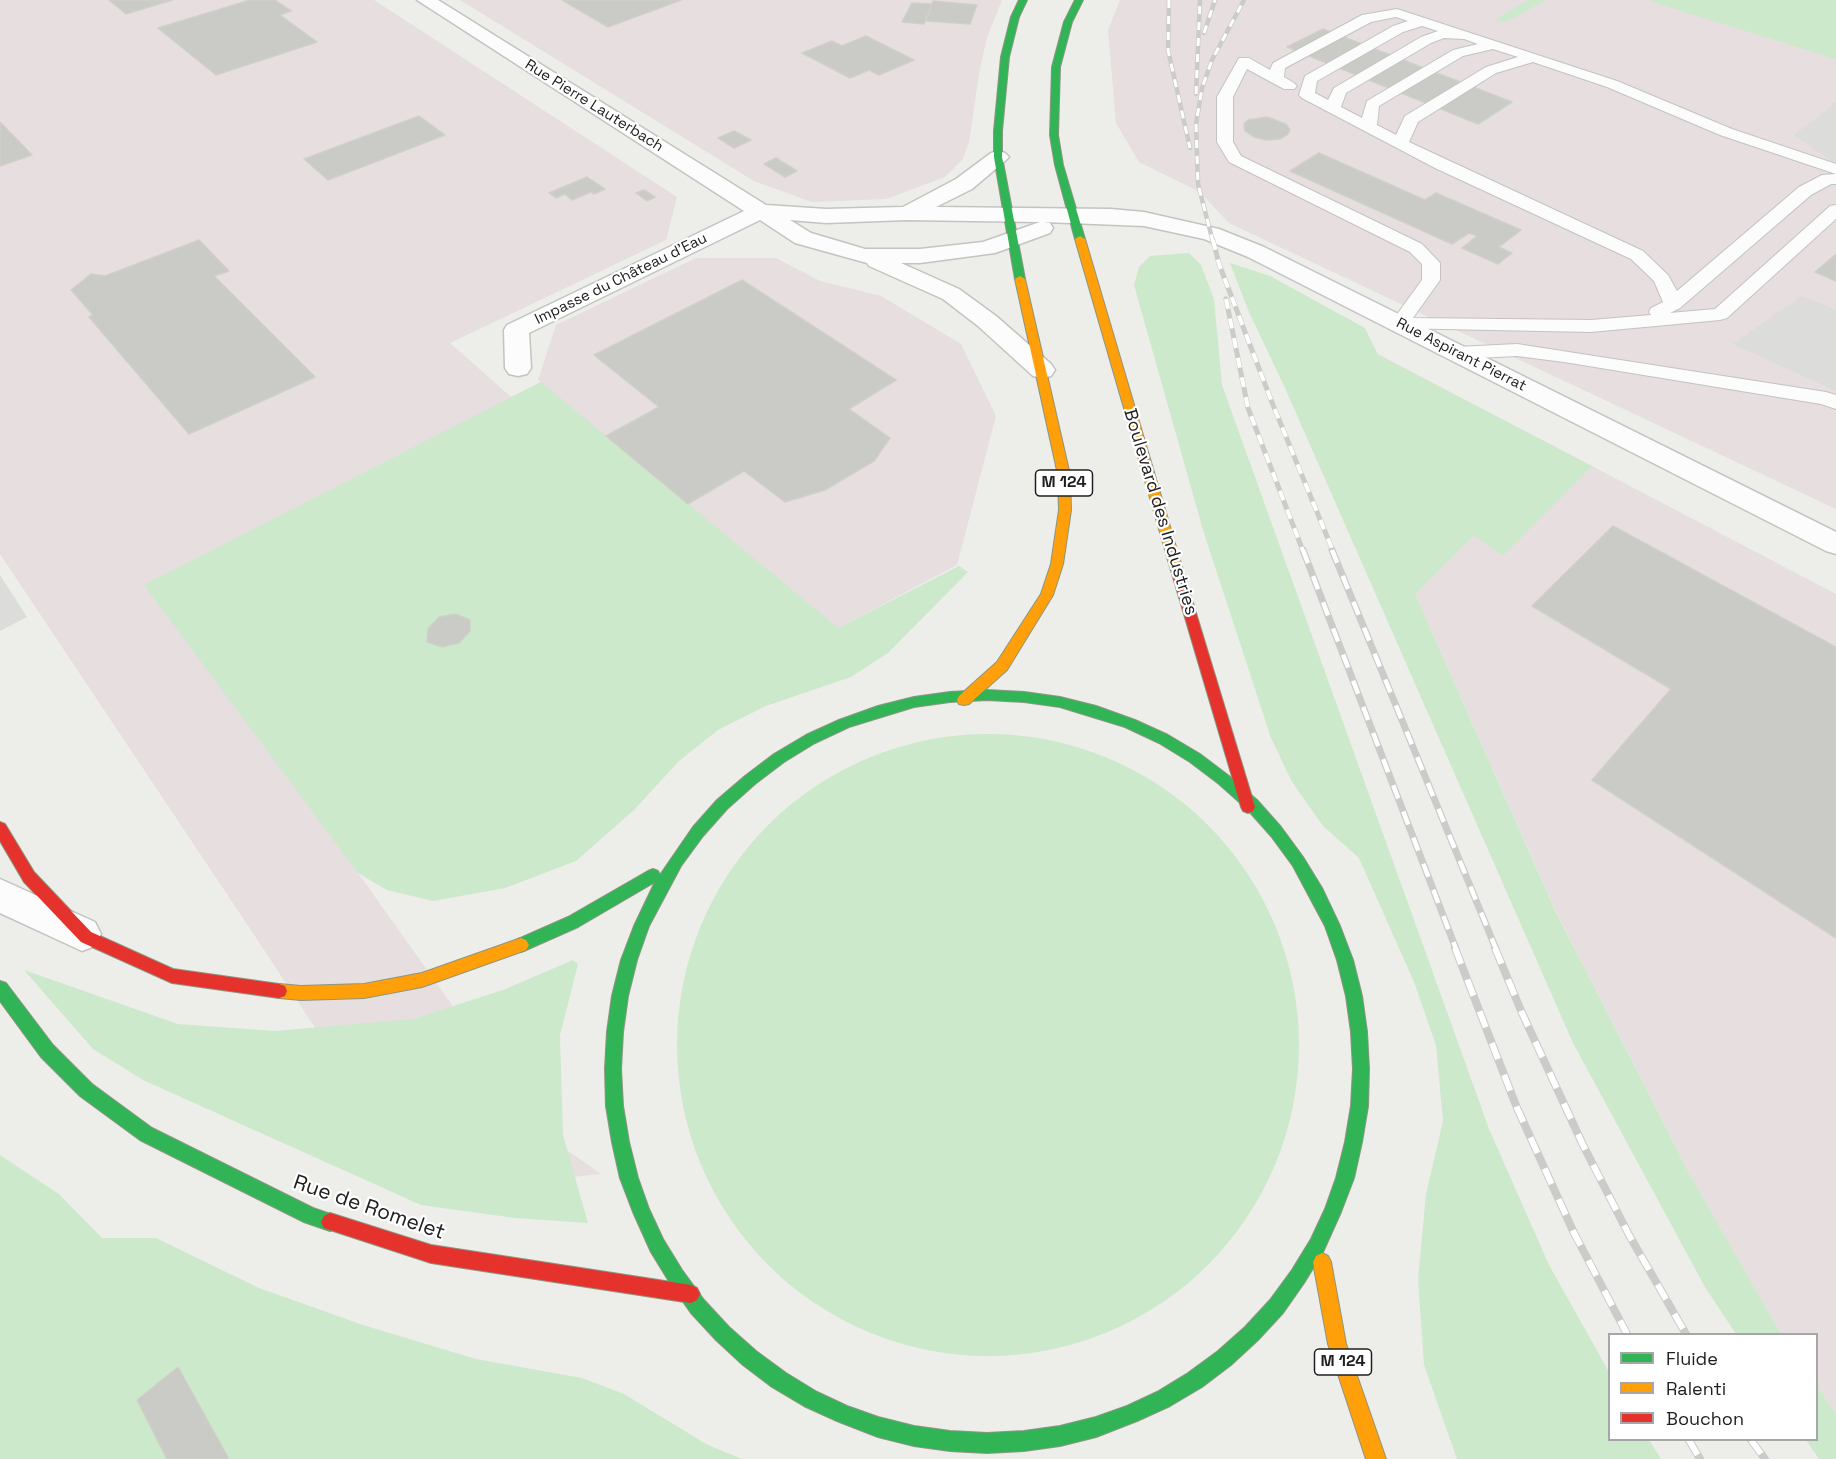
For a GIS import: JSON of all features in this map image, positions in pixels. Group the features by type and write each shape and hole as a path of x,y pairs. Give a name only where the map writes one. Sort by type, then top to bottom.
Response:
{"main road":[{"name":"M 124","path":"964,700 1002,666 1047,595 1057,564 1065,510 1064,475 1011,240 998,157 998,131 1005,57 1015,17 1023,0"},
{"name":"Boulevard des Industries","path":"1080,0 1068,22 1056,67 1053,103 1054,135 1072,216 1248,807"},
{"path":"964,700 1065,710 1162,746 1248,807 1321,897 1365,1009 1368,1136 1322,1262 1270,1328 1200,1383 1118,1421 1026,1438 898,1426 783,1374 691,1294 628,1188 604,1076 614,969 653,876 700,815 758,766 832,727 892,709 964,700"},
{"path":"0,828 29,877 87,937 172,976 240,987 301,993 364,991 422,980 507,951 573,922 653,876"},
{"name":"Rue de Romelet","path":"1,991 47,1052 94,1096 146,1134 310,1215 431,1254 691,1294"},
{"name":"M 124","path":"1322,1262 1337,1344 1376,1459"},
{"path":"1026,1438 1042,1452"}],"street":[{"name":"Rue Pierre Lauterbach","path":"426,0 803,238 864,256 951,294 987,321 1042,370"},
{"name":"Rue Pierre Lauterbach","path":"907,213 964,184 998,157"},
{"name":"Rue Pierre Lauterbach","path":"761,211 826,216 907,213 1007,216"},
{"name":"Impasse du Château d'Eau","path":"518,368 516,330 761,211"},
{"path":"1007,216 1072,216"},
{"path":"1011,240 1072,216"},
{"name":"Rue Aspirant Pierrat","path":"1072,216 1144,219 1211,234 1256,252 1836,544"},
{"name":"Rue Pierre Lauterbach","path":"864,256 957,253 987,248 1011,240"},
{"path":"0,895 87,937"}],"lane":[{"path":"1276,79 1278,66 1367,18 1397,13 1612,84 1726,132 1836,169"},
{"path":"1307,95 1310,79 1398,29 1422,21"},
{"path":"1334,109 1339,91 1426,40 1443,34 1465,35"},
{"path":"1369,127 1372,104 1458,52 1494,44"},
{"path":"1400,144 1411,119 1491,70 1533,57"},
{"path":"1398,324 1422,295 1431,280 1431,262 1416,248 1235,159 1225,142 1225,97 1244,61 1400,144 1637,255 1662,279 1673,304"},
{"path":"1643,321 1673,304 1805,190 1828,179 1836,179"},
{"path":"1398,324 1592,326 1720,314 1836,210"},
{"path":"1457,353 1517,350 1564,356 1826,398 1836,403"}],"shaded area":[{"path":"0,0 374,0 677,197 666,240 450,343 511,397 541,382 538,380 556,325 696,258 776,258 820,281 881,296 961,344 996,416 957,565 358,873 544,1134 601,1174 423,1193 0,554"},
{"path":"460,0 1002,0 987,37 969,142 963,159 945,177 886,199 812,202 754,181"},
{"path":"1120,0 1836,0 1836,509 1229,223 1200,192 1139,162 1116,123 1108,30"},
{"path":"1836,103 1836,164 1794,135"},
{"path":"1802,296 1836,310 1836,391 1733,344"},
{"path":"1378,354 1836,594 1836,1414 1818,1387 1818,1333 1780,1333 1689,1173 1555,909 1415,594"},
{"path":"0,575 27,617 0,631"}],"green space":[{"path":"1529,0 1546,0 1510,20 1503,22 1494,20"},
{"path":"1650,0 1836,0 1836,59 1652,2"},
{"path":"1189,253 1201,265 1214,299 1222,385 1489,1129 1549,1265 1608,1370 1608,1441 1650,1441 1661,1459 1457,1459 1424,1365 1418,1279 1426,1194 1443,1121 1436,1045 1414,982 1359,858 1323,826 1292,782 1271,738 1203,530 1134,285 1139,267 1150,256"},
{"path":"1230,263 1270,276 1365,328 1378,355 1592,466 1503,556 1474,535 1415,594 1555,910 1689,1173 1780,1333 1735,1333 1705,1287 1573,1043 1285,388 1249,312"},
{"path":"541,382 838,628 959,566 968,572 888,653 851,677 766,706 718,730 679,761 634,810 576,861 505,888 433,901 387,890 358,873 144,585"},
{"path":"988,734 1018,735 1049,740 1078,747 1107,758 1161,786 1208,825 1247,872 1275,926 1286,955 1293,984 1298,1015 1298,1075 1293,1106 1286,1135 1275,1164 1247,1218 1208,1265 1161,1304 1107,1332 1078,1343 1049,1350 1018,1355 988,1356 958,1355 927,1350 898,1343 869,1332 815,1304 768,1265 729,1218 701,1164 690,1135 683,1106 678,1075 677,1045 678,1015 683,984 690,955 701,926 729,872 768,825 815,786 869,758 898,747 927,740 958,735"},
{"path":"573,960 578,964 560,1035 563,1135 588,1223 515,1218 421,1205 143,1080 93,1049 24,970 178,1024 275,1031 413,1019 503,990"},
{"path":"0,1155 59,1194 102,1238 156,1238 259,1288 363,1325 476,1359 582,1378 624,1394 706,1444 742,1459 0,1459"},
{"path":"1818,1387 1836,1414 1836,1459 1819,1459 1807,1441 1818,1441"}],"building":[{"path":"109,0 172,0 126,14"},
{"path":"250,0 275,0 291,11 280,15 317,42 216,75 158,28"},
{"path":"562,0 681,0 608,27"},
{"path":"933,1 977,5 970,24 926,21"},
{"path":"912,3 932,4 924,24 902,22"},
{"path":"1323,29 1512,102 1478,124 1287,47"},
{"path":"866,36 914,60 879,75 869,70 850,78 802,53 832,41 842,46"},
{"path":"419,116 445,135 328,180 304,159"},
{"path":"1267,117 1286,124 1290,130 1288,134 1280,139 1266,140 1254,137 1245,131 1244,124 1248,120"},
{"path":"0,122 32,155 0,166"},
{"path":"734,131 751,140 734,148 718,138"},
{"path":"1319,153 1425,200 1436,193 1521,230 1499,247 1512,253 1498,264 1462,248 1477,236 1469,233 1452,244 1290,171"},
{"path":"776,158 797,171 785,177 764,164"},
{"path":"587,177 605,189 572,200 565,194 556,198 549,193"},
{"path":"644,190 655,197 647,201 636,193"},
{"path":"199,240 229,271 214,276 315,377 189,434 89,317 93,315 71,290 91,274 105,276"},
{"path":"1836,254 1836,281 1815,272"},
{"path":"742,280 896,380 849,409 890,438 874,461 825,490 785,502 744,471 688,504 606,436 659,407 594,355"},
{"path":"1613,526 1836,647 1836,938 1592,780 1671,689 1532,606"},
{"path":"455,614 470,620 470,631 459,643 442,647 427,642 428,629 439,617"},
{"path":"178,1367 229,1459 167,1459 137,1400"}],"railway":[{"path":"1169,0 1168,50 1190,148"},
{"path":"1196,94 1200,0"},
{"path":"1204,33 1215,0"},
{"path":"1213,242 1198,184 1196,124 1202,88 1212,60 1244,0"},
{"path":"1213,240 1219,264 1273,405 1333,551"},
{"path":"1226,299 1248,408 1303,551"},
{"path":"1303,550 1456,949"},
{"path":"1332,550 1496,949"},
{"path":"1455,948 1517,1108 1574,1233 1626,1333"},
{"path":"1495,948 1522,1013 1583,1145 1629,1235 1685,1333"},
{"path":"1690,1441 1700,1459"},
{"path":"1752,1441 1765,1459"}],"traffic: fast":[{"path":"1020,279 998,157 998,131 1005,57 1015,17 1023,0"},
{"path":"1079,0 1068,22 1056,67 1054,135 1059,165 1080,239"},
{"path":"987,695 1060,702 1130,723 1195,758 1252,804 1298,861 1333,926 1354,996 1361,1069 1354,1142 1333,1212 1298,1277 1252,1334 1195,1380 1130,1415 1060,1436 987,1443 914,1436 844,1415 779,1380 722,1334 676,1277 641,1212 620,1142 613,1069 620,996 641,926 676,861 722,804 779,758 844,723 914,702 987,695"},
{"path":"521,945 573,922 653,876"},
{"path":"0,988 47,1051 86,1090 146,1134 310,1216 330,1222"}],"traffic: slow":[{"path":"1080,239 1176,567"},
{"path":"964,700 1002,666 1047,595 1057,564 1065,510 1064,475 1020,279"},
{"path":"279,991 301,993 364,991 422,980 521,945"},
{"path":"1322,1262 1337,1344 1376,1459"}],"traffic: jam":[{"path":"1176,567 1248,807"},
{"path":"0,828 29,877 86,937 172,976 279,991"},
{"path":"330,1222 431,1254 691,1294"}]}
